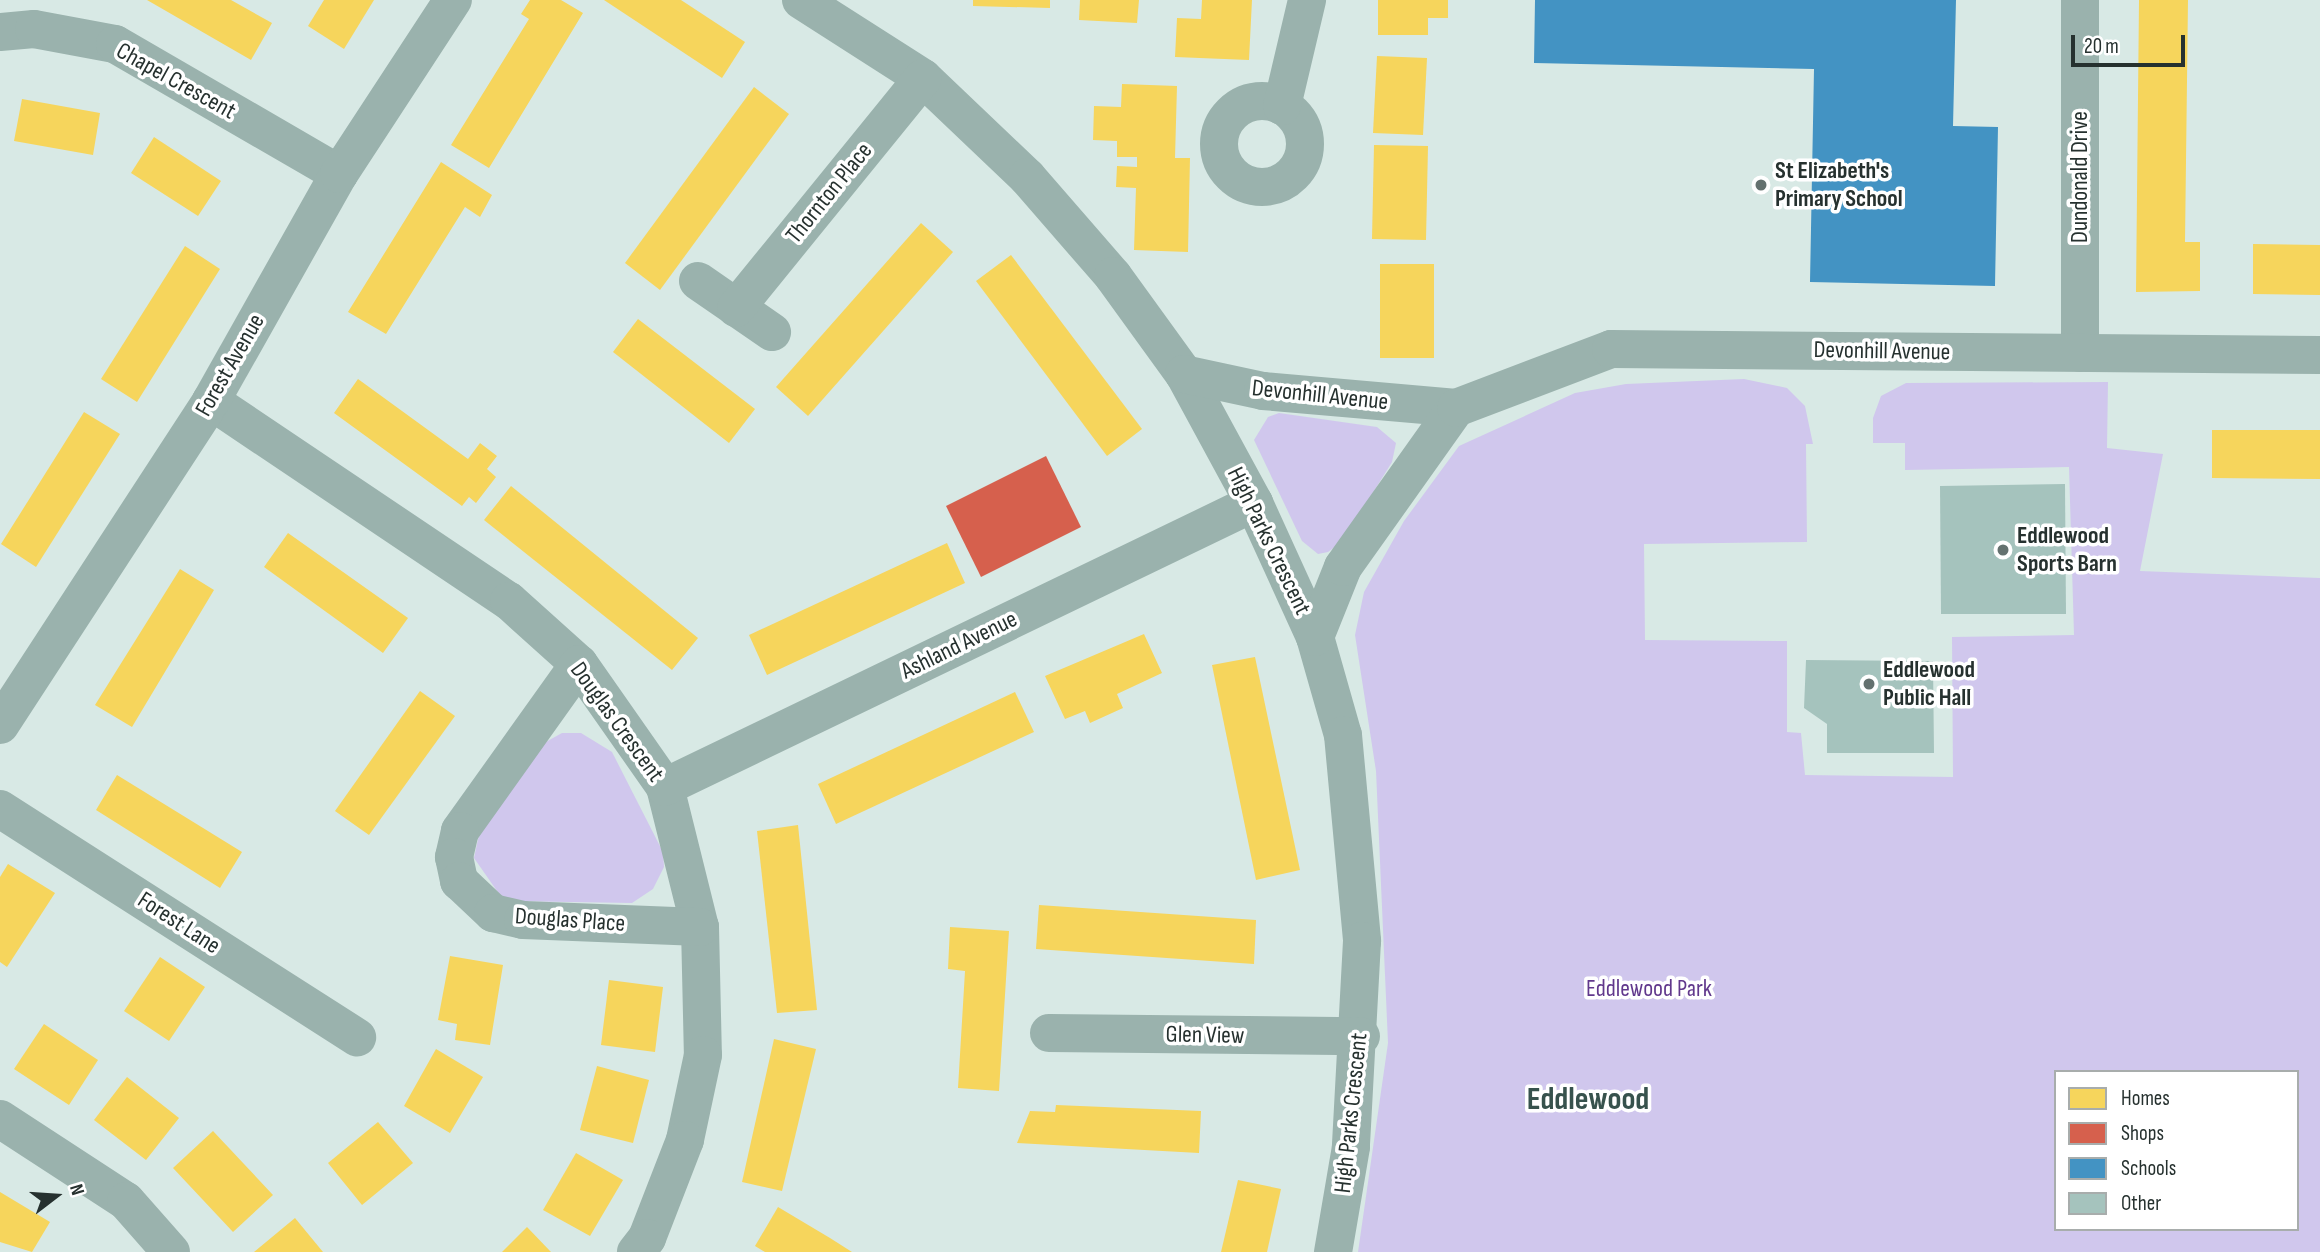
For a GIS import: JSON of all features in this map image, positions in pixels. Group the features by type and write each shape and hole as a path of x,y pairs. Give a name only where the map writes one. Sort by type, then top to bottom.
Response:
{"street":[{"name":"Forest Avenue","path":"1,722 211,401 339,174 453,0"},
{"name":"High Parks Crescent","path":"801,0 923,78 1027,177 1113,276 1184,374 1254,503 1315,637 1343,735 1357,841 1361,1036 1333,1252"},
{"path":"1282,106 1307,0"},
{"name":"Dundonald Drive","path":"2080,0 2080,353"},
{"name":"Chapel Crescent","path":"0,32 34,29 116,44 339,174"},
{"name":"Thornton Place","path":"736,308 923,78"},
{"path":"698,281 772,332"},
{"name":"Devonhill Avenue","path":"1184,374 1263,391 1456,408 1611,349 2320,355"},
{"name":"Douglas Crescent","path":"211,401 509,601 579,664 665,787 699,927 703,1055 685,1140 651,1247"},
{"path":"1315,637 1343,567 1456,408"},
{"name":"Ashland Avenue","path":"665,787 1254,503"},
{"name":"Douglas Place","path":"579,664 471,810 454,857 459,881 493,913 523,920 699,927"},
{"name":"Forest Lane","path":"0,809 357,1037"},
{"name":"Glen View","path":"1049,1033 1361,1036"},
{"path":"0,1119 126,1201 172,1252"}],"green space":[{"name":"Eddlewood Park","path":"1744,379 1787,388 1805,406 1813,444 1806,444 1807,542 1644,544 1645,640 1787,641 1787,732 1801,733 1805,775 1953,777 1952,637 2074,635 2069,467 1905,470 1905,443 1873,443 1873,418 1881,396 1906,383 2108,382 2107,448 2163,454 2140,571 2320,578 2320,1252 1358,1252 1388,1043 1376,771 1355,635 1364,592 1404,521 1459,446 1575,393 1626,384"},
{"path":"1279,413 1377,427 1396,443 1392,462 1343,541 1328,552 1318,554 1302,541 1254,440 1268,417"},
{"path":"562,733 581,733 612,752 663,852 664,867 653,889 632,903 504,901 474,858 480,830 544,743"}],"building: Homes":[{"path":"147,0 231,0 272,23 251,60"},
{"path":"324,0 374,0 344,49 308,26"},
{"path":"530,0 561,0 583,13 489,168 451,145 529,19 521,14"},
{"path":"604,0 681,0 745,42 722,78"},
{"path":"973,0 1050,0 1050,8 973,6"},
{"path":"1080,0 1139,0 1137,23 1079,20"},
{"path":"1202,0 1252,0 1249,60 1175,57 1177,18 1201,19"},
{"path":"1378,0 1448,0 1448,18 1428,18 1428,35 1378,35"},
{"path":"2139,0 2188,0 2185,242 2200,242 2200,291 2136,292"},
{"path":"1377,56 1427,58 1423,135 1373,133"},
{"path":"1122,84 1177,86 1175,158 1190,158 1188,252 1134,250 1136,188 1116,187 1117,166 1137,167 1137,157 1117,157 1117,141 1093,140 1094,106 1121,107"},
{"path":"754,87 789,114 660,290 625,263"},
{"path":"22,99 100,113 93,155 14,141"},
{"path":"154,137 221,181 198,216 131,173"},
{"path":"1374,145 1428,146 1426,240 1372,239"},
{"path":"441,162 492,195 480,217 465,207 386,334 348,312"},
{"path":"921,223 953,252 808,416 776,387"},
{"path":"2253,244 2320,245 2320,295 2253,294"},
{"path":"185,246 220,269 137,402 101,379"},
{"path":"1011,255 1142,429 1107,456 976,281"},
{"path":"1380,264 1434,264 1434,358 1380,358"},
{"path":"638,319 755,409 729,443 613,352"},
{"path":"358,379 468,459 480,443 497,456 487,469 496,477 476,503 469,497 462,506 334,413"},
{"path":"84,412 120,434 36,567 1,544"},
{"path":"2212,430 2320,430 2320,479 2212,478"},
{"path":"511,486 698,638 672,670 484,520"},
{"path":"288,533 408,618 383,653 264,567"},
{"path":"947,543 965,583 767,675 749,635"},
{"path":"180,569 214,590 132,727 95,705"},
{"path":"1144,634 1162,673 1117,694 1123,708 1090,723 1085,711 1065,719 1045,676"},
{"path":"1255,657 1300,870 1256,880 1212,665"},
{"path":"420,691 455,716 369,835 335,811"},
{"path":"1015,692 1034,732 836,824 818,784"},
{"path":"117,775 242,852 220,888 96,810"},
{"path":"798,825 817,1010 777,1013 757,831"},
{"path":"8,864 55,893 7,967 0,962 0,877"},
{"path":"1039,905 1256,920 1254,964 1036,949"},
{"path":"950,927 1009,931 999,1091 958,1088 965,971 948,969"},
{"path":"450,956 503,965 490,1045 455,1040 457,1024 438,1020"},
{"path":"160,957 205,987 169,1041 124,1011"},
{"path":"609,980 663,987 655,1052 601,1045"},
{"path":"44,1024 98,1060 69,1105 14,1069"},
{"path":"774,1039 816,1049 782,1191 742,1182"},
{"path":"436,1049 483,1077 450,1133 404,1106"},
{"path":"597,1066 649,1080 633,1143 580,1130"},
{"path":"127,1077 179,1118 146,1160 94,1120"},
{"path":"1056,1105 1201,1111 1199,1153 1017,1143 1030,1111 1055,1112"},
{"path":"378,1122 413,1163 362,1205 328,1163"},
{"path":"213,1131 273,1195 233,1232 173,1168"},
{"path":"576,1153 623,1180 590,1236 543,1210"},
{"path":"1238,1180 1281,1189 1267,1252 1221,1252"},
{"path":"0,1192 50,1222 32,1252 0,1242"},
{"path":"778,1207 852,1252 765,1252 755,1246"},
{"path":"295,1218 323,1252 254,1252"},
{"path":"527,1227 551,1252 502,1252"}],"building: Shops":[{"path":"1046,456 1081,527 981,577 946,506"}],"building: Schools":[{"path":"1535,0 1956,0 1953,126 1998,127 1995,286 1810,282 1814,69 1534,63"}],"building: Other":[{"name":"Eddlewood Sports Barn","path":"2065,484 2066,614 1941,614 1940,486"},
{"name":"Eddlewood Public Hall","path":"1806,660 1933,661 1934,753 1827,753 1827,724 1804,708"}],"place":[{"name":"St Elizabeth's Primary School","path":"1761,185"},
{"name":"Eddlewood Sports Barn","path":"2003,550"},
{"name":"Eddlewood Public Hall","path":"1869,684"}],"district":[{"name":"Eddlewood","path":"1588,1100"}]}
